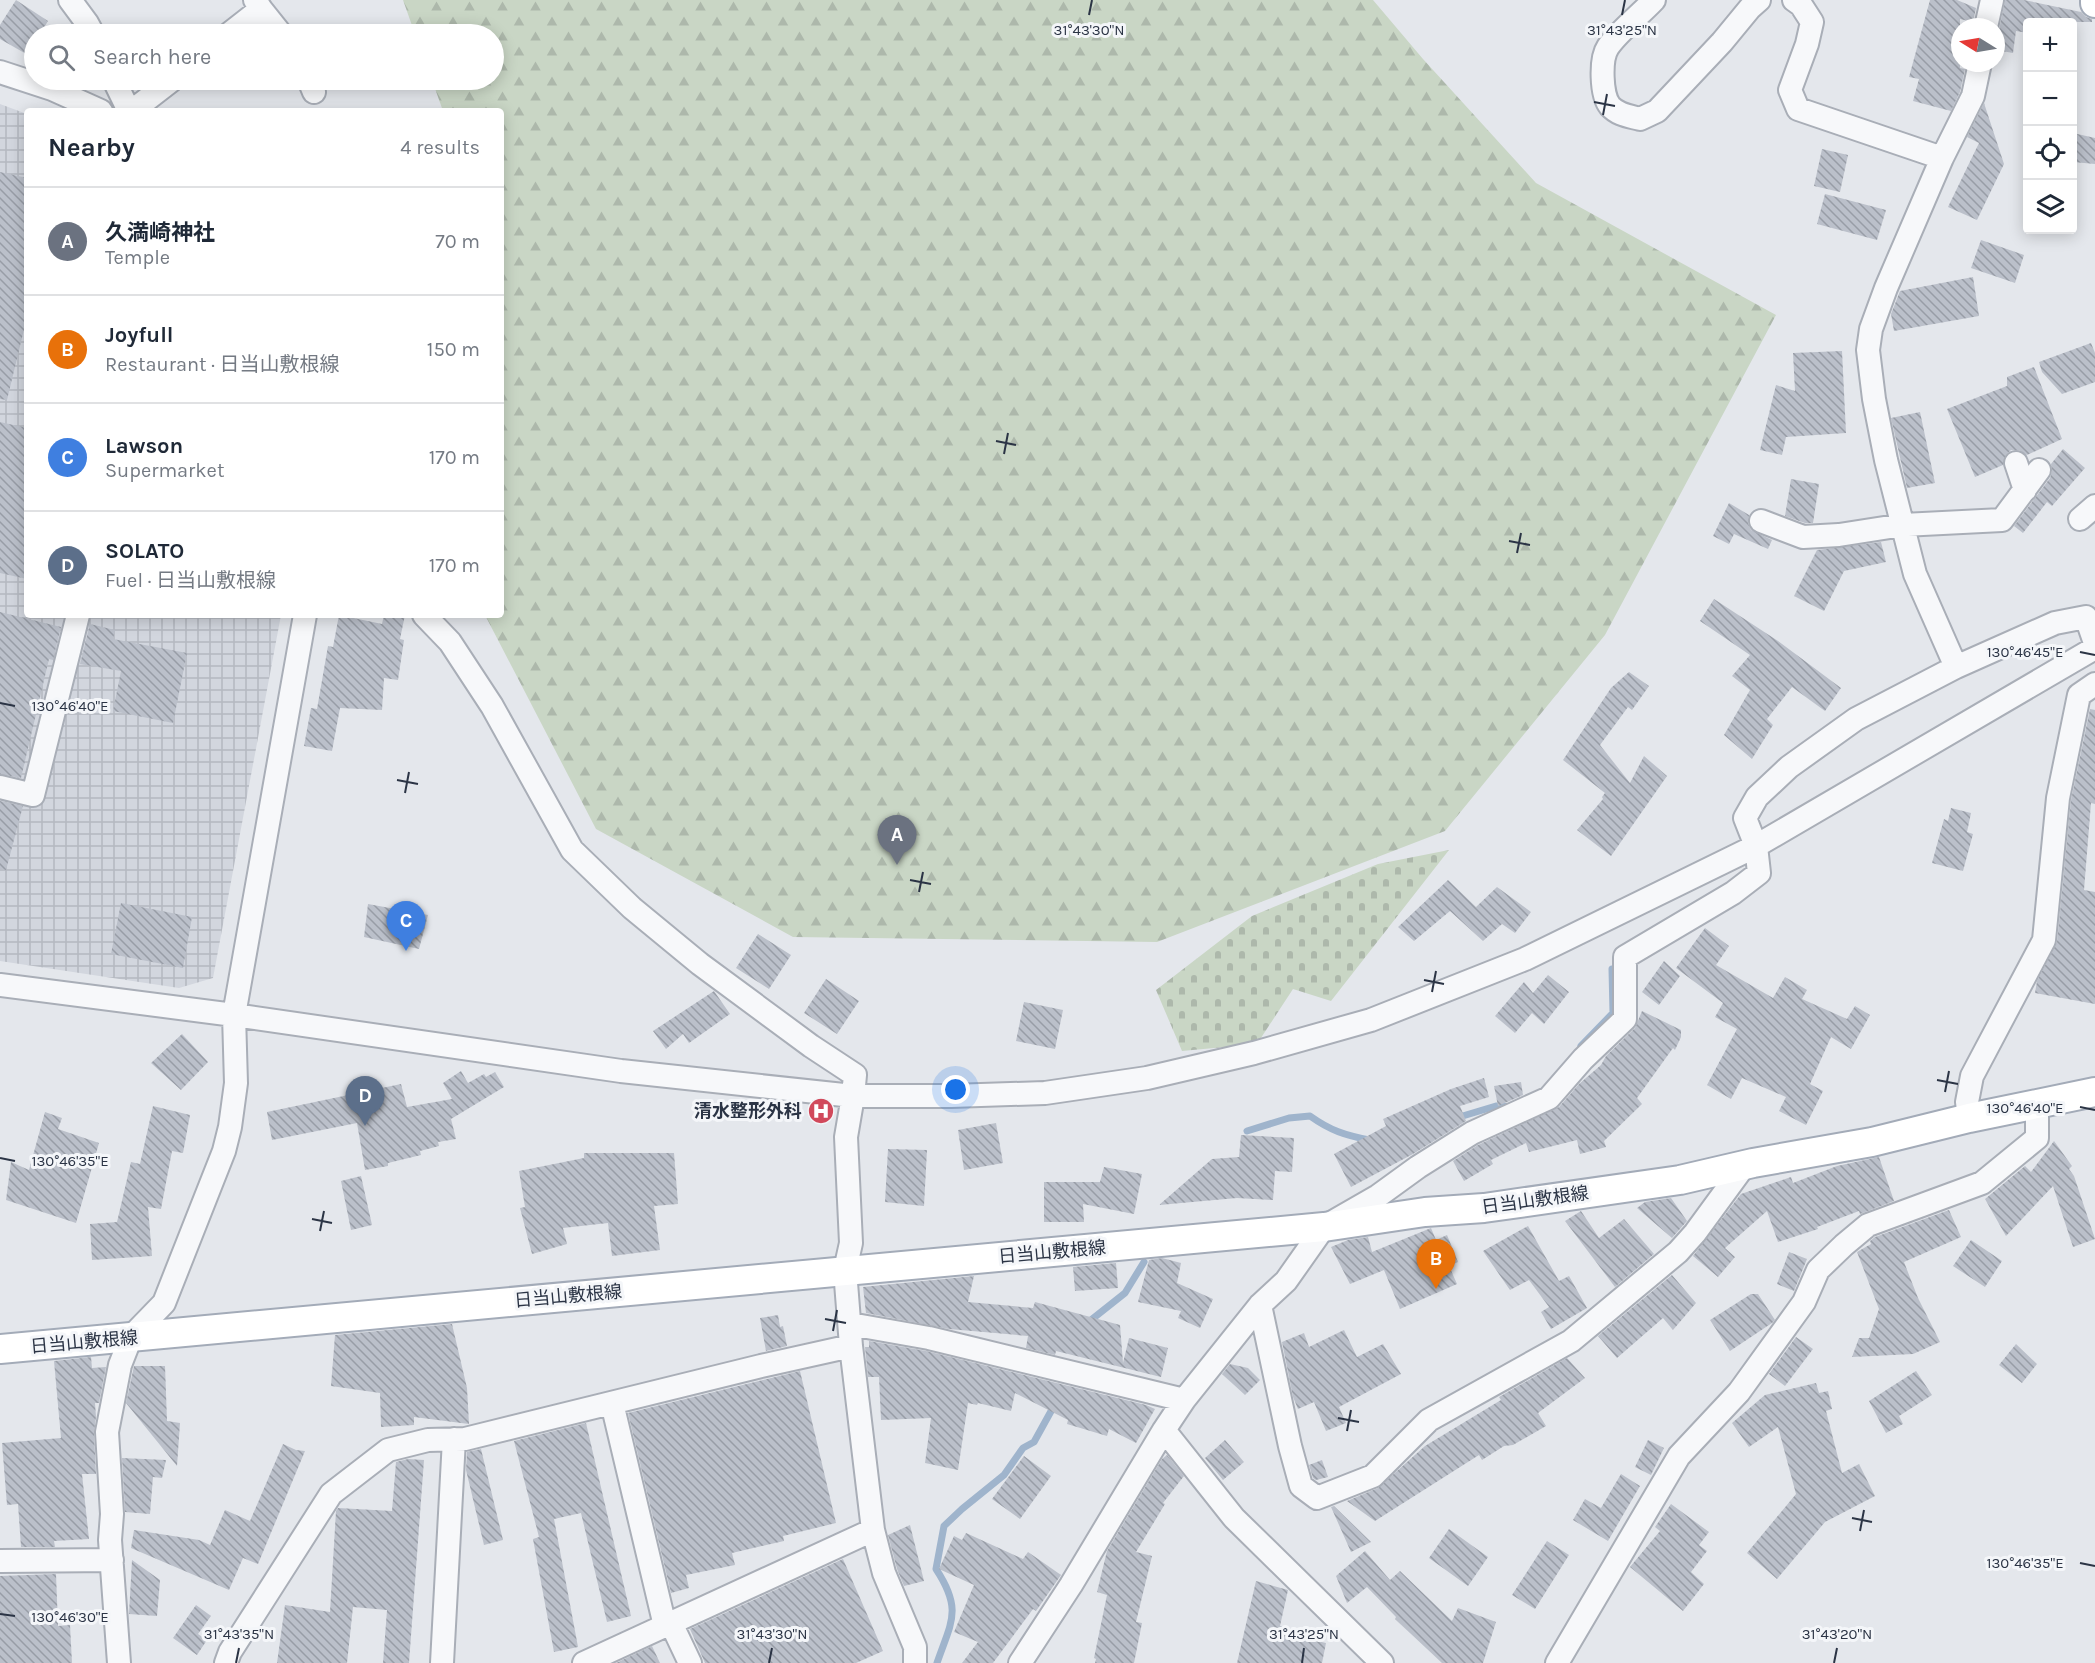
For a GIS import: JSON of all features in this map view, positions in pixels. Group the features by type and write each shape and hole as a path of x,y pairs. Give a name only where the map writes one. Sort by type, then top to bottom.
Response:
{"main road":[{"name":"日当山敷根線","path":"0,1349 1324,1227 1425,1212 1484,1208 1680,1180 1753,1163 1872,1142 1969,1118 2095,1092"}],"street":[{"path":"70,0 88,24"},
{"path":"1654,0 1607,48 1602,65 1609,105 1622,114 1640,119 1657,111 1722,42 1750,8 1760,0"},
{"path":"1794,0 1801,5 1812,22 1807,44 1790,90 1798,109 1942,158"},
{"path":"1988,18 1992,0"},
{"path":"239,24 258,5 273,24"},
{"path":"0,72 24,80"},
{"path":"1956,667 1915,574 1886,460 1874,399 1868,350 1871,329 1879,308 1942,158 1973,96 1978,72"},
{"path":"54,90 94,108"},
{"path":"119,90 128,108"},
{"path":"134,108 158,90"},
{"path":"2016,464 2025,490"},
{"path":"1761,521 1803,537 1839,535 1903,525 2002,520 2039,470"},
{"path":"1020,1663 1071,1585 1184,1400 1260,1305 1286,1281 1324,1227 1378,1196 1418,1167 1472,1133 1549,1098 1583,1059 1625,1019 1625,957 1759,873 1756,846 1745,818 1756,796 1789,767 1856,719 1956,667 2055,623 2086,617 2095,643"},
{"path":"0,787 33,795 77,618"},
{"path":"118,1663 110,1540 112,1514 107,1432 120,1365 132,1337 164,1302 225,1151 236,1083 234,1015 303,618"},
{"path":"427,618 450,642 492,706 572,850 632,908 700,964 811,1046 855,1075 854,1096 846,1137 851,1243 845,1270 850,1335 873,1530 884,1573 915,1647 915,1663"},
{"path":"0,985 234,1015 621,1071 854,1096 1045,1093 1147,1078 1254,1053 1371,1020 1525,959 1756,846 2095,648"},
{"path":"1969,1118 1967,1102 1972,1076 2044,940 2058,798 2079,695 2095,684"},
{"path":"1557,1663 1679,1456 1738,1392 1804,1302 1818,1270 1869,1225 1982,1183 2037,1138 2037,1103"},
{"path":"1260,1305 1290,1446 1301,1486 1317,1498 1373,1476 1430,1420 1571,1341 1678,1252 1695,1233 1744,1166"},
{"path":"226,1663 230,1652 331,1494 388,1450 428,1440 465,1439 612,1403 850,1335 929,1338 1184,1400"},
{"path":"612,1403 668,1624 690,1663"},
{"path":"1164,1430 1234,1518 1382,1663"},
{"path":"441,1663 454,1439"},
{"path":"584,1663 873,1530"},
{"path":"0,1561 112,1560"}],"shaded area":[{"path":"0,104 24,113 24,618 280,618 213,978 179,988 0,961"}],"green space":[{"path":"403,0 1373,0 1423,59 1536,183 1776,315 1605,635 1445,831 1157,942 793,937 596,829 487,618 504,618 504,108 442,108 436,90 504,90 504,24 411,24"},
{"path":"1449,850 1331,1001 1293,989 1257,1044 1182,1051 1156,990 1252,916 1378,864"}],"building":[{"path":"16,0 48,21 46,24 24,24 24,53 0,39 0,25"},
{"path":"1930,0 1957,0 1976,8 1974,18 1951,18 1951,72 1964,72 1960,92 1951,111 1913,101 1919,79 1909,77"},
{"path":"2005,0 2024,0 2081,12 2092,19 2092,22 2077,22 2077,18 2023,18 2023,32 2016,31 2013,53 2005,52 2005,18 2001,18"},
{"path":"1984,103 2004,164 1977,220 1948,207 1979,143 1967,137"},
{"path":"2077,134 2095,138 2095,164 2077,162"},
{"path":"1822,149 1848,155 1840,192 1814,186"},
{"path":"0,172 24,177 24,329 7,400 0,399"},
{"path":"1825,194 1886,210 1877,240 1817,224"},
{"path":"1981,240 2024,255 2015,283 1971,268"},
{"path":"1973,277 1979,316 1894,331 1891,314 1900,291"},
{"path":"2091,343 2095,353 2095,382 2062,394 2042,372 2039,362"},
{"path":"1842,351 1846,433 1786,437 1782,455 1760,450 1776,385 1795,391 1793,353"},
{"path":"2034,367 2062,439 2027,455 2019,450 2011,450 2006,455 2003,465 1975,477 1947,409 2007,386 2007,377"},
{"path":"1920,412 1935,483 1907,488 1891,418"},
{"path":"0,422 24,427 24,578 0,573"},
{"path":"2063,449 2085,468 2052,506 2047,502 2023,533 2014,526 2050,478 2051,464"},
{"path":"1791,479 1819,484 1813,523 1805,523 1785,516"},
{"path":"1729,503 1749,515 1748,523 1751,530 1772,540 1768,549 1734,534 1729,544 1713,536"},
{"path":"1881,542 1886,562 1844,571 1824,611 1794,596 1817,550"},
{"path":"1714,599 1778,641 1841,688 1825,711 1792,687 1767,719 1773,725 1752,759 1724,735 1750,690 1732,676 1750,655 1700,621"},
{"path":"0,612 61,627 53,660 49,659 21,778 0,774"},
{"path":"338,618 353,618 382,624 383,618 404,618 400,639 404,640 398,680 384,678 382,710 340,708 332,751 304,746 311,708 317,709 328,646 333,647"},
{"path":"90,624 115,630 113,639 187,653 173,723 113,711 121,671 80,664"},
{"path":"1629,672 1649,686 1632,710 1628,707 1600,745 1630,783 1644,756 1667,776 1611,856 1577,830 1603,799 1605,793 1563,760 1611,688"},
{"path":"2090,709 2095,710 2095,804 2091,803 2084,890 2095,892 2095,1004 2035,993 2037,981 2057,942 2071,800"},
{"path":"0,801 23,806 6,870 0,869"},
{"path":"1951,808 1971,813 1967,832 1973,834 1963,871 1932,863 1944,819 1948,821"},
{"path":"1448,880 1476,907 1497,887 1531,912 1515,933 1502,924 1483,941 1450,911 1414,941 1398,927"},
{"path":"121,903 192,917 183,968 111,954"},
{"path":"368,904 428,915 419,949 364,937"},
{"path":"1705,928 1729,946 1716,965 1773,998 1785,977 1807,990 1802,999 1847,1019 1855,1006 1870,1015 1851,1049 1831,1037 1810,1084 1823,1091 1806,1125 1779,1111 1786,1097 1742,1078 1731,1099 1707,1085 1737,1029 1715,1017 1723,1003 1676,968"},
{"path":"758,934 791,955 769,989 736,968"},
{"path":"1664,961 1680,976 1659,1005 1642,992"},
{"path":"1548,975 1569,992 1544,1024 1532,1013 1515,1033 1495,1016 1524,982 1533,993"},
{"path":"826,979 859,1001 837,1034 804,1013"},
{"path":"714,991 730,1014 689,1043 683,1034 666,1049 653,1031"},
{"path":"1024,1002 1063,1010 1055,1049 1016,1041"},
{"path":"1642,1011 1681,1030 1681,1037 1675,1050 1673,1048 1637,1098 1642,1104 1604,1141 1606,1147 1580,1154 1577,1140 1529,1152 1526,1143 1491,1160 1493,1164 1464,1181 1453,1161 1478,1145 1559,1107 1635,1028"},
{"path":"182,1034 208,1062 181,1090 151,1063"},
{"path":"461,1071 468,1083 484,1074 486,1077 495,1072 504,1087 451,1119 456,1139 438,1142 439,1146 420,1151 421,1155 388,1163 388,1166 365,1170 357,1123 272,1140 267,1112 401,1084 407,1107 452,1099 443,1083"},
{"path":"1484,1078 1489,1097 1460,1106 1466,1121 1413,1154 1351,1187 1334,1154 1386,1126 1383,1119 1451,1089"},
{"path":"1521,1082 1523,1095 1498,1106 1494,1086"},
{"path":"153,1106 190,1115 183,1153 172,1151 161,1209 148,1207 152,1256 92,1260 90,1224 117,1222 131,1162 140,1164"},
{"path":"45,1112 62,1118 58,1129 99,1143 76,1223 6,1200 11,1162 29,1170"},
{"path":"996,1123 1003,1163 964,1170 958,1130"},
{"path":"1241,1135 1294,1138 1292,1172 1275,1171 1273,1200 1237,1198 1159,1205 1212,1159 1239,1157"},
{"path":"2054,1141 2072,1166 2069,1169 2074,1176 2095,1239 2073,1247 2053,1186 2006,1236 1985,1199 2025,1166 2031,1172"},
{"path":"888,1149 927,1150 924,1206 885,1202"},
{"path":"584,1153 674,1153 678,1204 654,1206 660,1250 612,1256 608,1223 563,1228 567,1244 532,1254 520,1208 525,1207 519,1171 584,1158"},
{"path":"1879,1157 1894,1201 1860,1214 1859,1211 1817,1227 1818,1229 1778,1242 1767,1211 1725,1248 1735,1257 1718,1277 1693,1256 1741,1194 1791,1177 1793,1183 1837,1166"},
{"path":"1104,1167 1142,1174 1134,1214 1083,1204 1084,1222 1044,1222 1044,1182 1100,1182"},
{"path":"361,1176 372,1225 351,1230 341,1181"},
{"path":"1671,1198 1687,1221 1672,1238 1637,1208 1645,1202"},
{"path":"1949,1210 1961,1237 1904,1262 1918,1298 1940,1342 1913,1354 1852,1357 1859,1338 1869,1338 1879,1309 1857,1252 1871,1244 1870,1241 1875,1237"},
{"path":"1581,1211 1599,1238 1624,1219 1654,1254 1615,1287 1565,1221"},
{"path":"1528,1226 1559,1281 1569,1276 1587,1308 1551,1329 1541,1312 1549,1307 1529,1280 1510,1290 1483,1251"},
{"path":"1431,1228 1436,1240 1447,1235 1458,1262 1449,1266 1457,1284 1400,1309 1384,1270 1350,1284 1331,1247 1348,1240 1368,1237 1372,1252"},
{"path":"1971,1240 2002,1261 1985,1287 1953,1266"},
{"path":"1789,1252 1807,1259 1794,1291 1777,1284"},
{"path":"1162,1258 1181,1263 1177,1283 1213,1299 1200,1328 1178,1318 1181,1311 1138,1302 1149,1260"},
{"path":"1116,1263 1118,1288 1075,1291 1073,1267"},
{"path":"1672,1275 1696,1303 1673,1330 1663,1318 1617,1358 1598,1336"},
{"path":"974,1276 968,1302 1033,1308 1035,1302 1120,1325 1123,1363 1129,1338 1168,1348 1161,1377 1056,1351 1055,1355 1026,1348 1028,1336 949,1329 866,1313 863,1287"},
{"path":"1751,1294 1758,1294 1775,1320 1730,1351 1710,1320"},
{"path":"778,1315 787,1346 766,1351 760,1318"},
{"path":"452,1324 467,1388 469,1424 414,1417 414,1425 381,1427 380,1393 331,1386 335,1335"},
{"path":"1344,1330 1357,1357 1383,1344 1401,1374 1339,1407 1346,1423 1326,1431 1314,1402 1298,1409 1293,1397 1282,1342 1304,1333 1309,1347"},
{"path":"1796,1337 1813,1349 1785,1386 1769,1374"},
{"path":"869,1341 926,1351 1155,1409 1136,1443 1109,1429 1107,1436 1067,1424 1068,1420 1015,1393 1011,1411 978,1403 977,1405 968,1403 958,1470 925,1463 931,1418 881,1420 879,1377 868,1377 865,1347 869,1347"},
{"path":"2016,1344 2037,1364 2022,1383 1999,1365"},
{"path":"91,1357 92,1368 106,1367 99,1403 95,1403 96,1474 82,1474 89,1539 54,1541 55,1547 21,1547 18,1504 7,1505 2,1443 61,1438 54,1361"},
{"path":"1567,1358 1585,1378 1538,1413 1546,1426 1513,1445 1504,1446 1482,1460 1479,1455 1375,1521 1347,1501 1378,1488 1425,1446 1501,1400 1499,1397"},
{"path":"1230,1364 1248,1368 1260,1380 1245,1395 1222,1374"},
{"path":"134,1366 165,1366 167,1421 180,1423 177,1466 126,1403"},
{"path":"800,1371 836,1523 783,1536 784,1541 732,1553 735,1565 686,1575 689,1588 671,1593 628,1413"},
{"path":"1916,1371 1932,1395 1899,1416 1903,1424 1886,1433 1869,1401"},
{"path":"1816,1383 1819,1393 1828,1391 1832,1409 1826,1411 1842,1473 1859,1464 1875,1496 1825,1522 1777,1579 1747,1553 1796,1494 1778,1427 1749,1447 1732,1423 1765,1395"},
{"path":"586,1423 631,1616 607,1622 581,1513 554,1519 578,1647 554,1652 533,1539 539,1537 514,1441"},
{"path":"1225,1440 1244,1462 1223,1480 1205,1458"},
{"path":"1648,1440 1664,1448 1651,1475 1635,1467"},
{"path":"283,1444 305,1451 258,1564 243,1558 229,1590 131,1548 134,1530 199,1540 210,1545 225,1510 250,1521"},
{"path":"481,1449 503,1540 484,1545 466,1470 467,1452"},
{"path":"1167,1455 1184,1476 1163,1503 1165,1504 1136,1552 1152,1556 1136,1622 1142,1623 1134,1663 1095,1663 1094,1658 1107,1595 1097,1592 1107,1551 1162,1459"},
{"path":"1024,1456 1051,1476 1020,1519 992,1499"},
{"path":"122,1458 166,1460 162,1478 153,1477 150,1514 125,1512"},
{"path":"408,1459 424,1460 409,1663 383,1663 387,1610 353,1607 347,1663 277,1663 285,1605 330,1612 336,1511 338,1508 392,1511 396,1462"},
{"path":"1322,1460 1328,1477 1316,1480 1313,1478 1309,1465"},
{"path":"1621,1474 1640,1486 1608,1541 1573,1520 1585,1499 1601,1508"},
{"path":"1671,1504 1709,1532 1699,1545 1707,1551 1691,1572 1704,1584 1683,1611 1630,1567 1660,1531 1655,1527"},
{"path":"1334,1506 1371,1542 1351,1552 1331,1507"},
{"path":"910,1525 924,1581 904,1586 888,1535"},
{"path":"1449,1529 1488,1557 1468,1586 1429,1558"},
{"path":"966,1533 1023,1559 1028,1552 1061,1575 1036,1611 1033,1609 993,1663 962,1663 978,1642 954,1632 974,1585 939,1569 954,1536 962,1540"},
{"path":"1547,1541 1569,1555 1535,1609 1512,1595"},
{"path":"1365,1551 1390,1580 1400,1571 1452,1621 1458,1608 1496,1622 1483,1663 1442,1663 1395,1619 1396,1617 1367,1587 1347,1603 1336,1576"},
{"path":"843,1559 883,1651 856,1663 705,1663 690,1629"},
{"path":"132,1560 160,1580 157,1616 129,1614"},
{"path":"56,1574 58,1626 70,1625 72,1663 0,1663 0,1576"},
{"path":"1256,1581 1288,1590 1280,1626 1297,1630 1296,1636 1326,1643 1322,1663 1237,1663"},
{"path":"196,1605 211,1616 198,1634 207,1640 197,1655 173,1638"},
{"path":"652,1646 660,1663 616,1663"}],"waterway":[{"path":"1581,1046 1613,1013 1612,969"},
{"path":"1456,1118 1496,1106 1513,1107"},
{"path":"1247,1131 1289,1118 1310,1116 1338,1132 1369,1140"},
{"path":"1088,1325 1091,1320 1125,1293 1144,1262"},
{"path":"937,1663 952,1616 950,1595 936,1569 944,1526 1004,1475 1023,1448 1034,1442 1055,1404"}],"place":[{"name":"久満崎神社","path":"897,865"},
{"name":"Lawson","path":"406,951"},
{"name":"清水整形外科","path":"821,1111"},
{"name":"SOLATO","path":"365,1126"},
{"name":"Joyfull","path":"1436,1289"}]}
